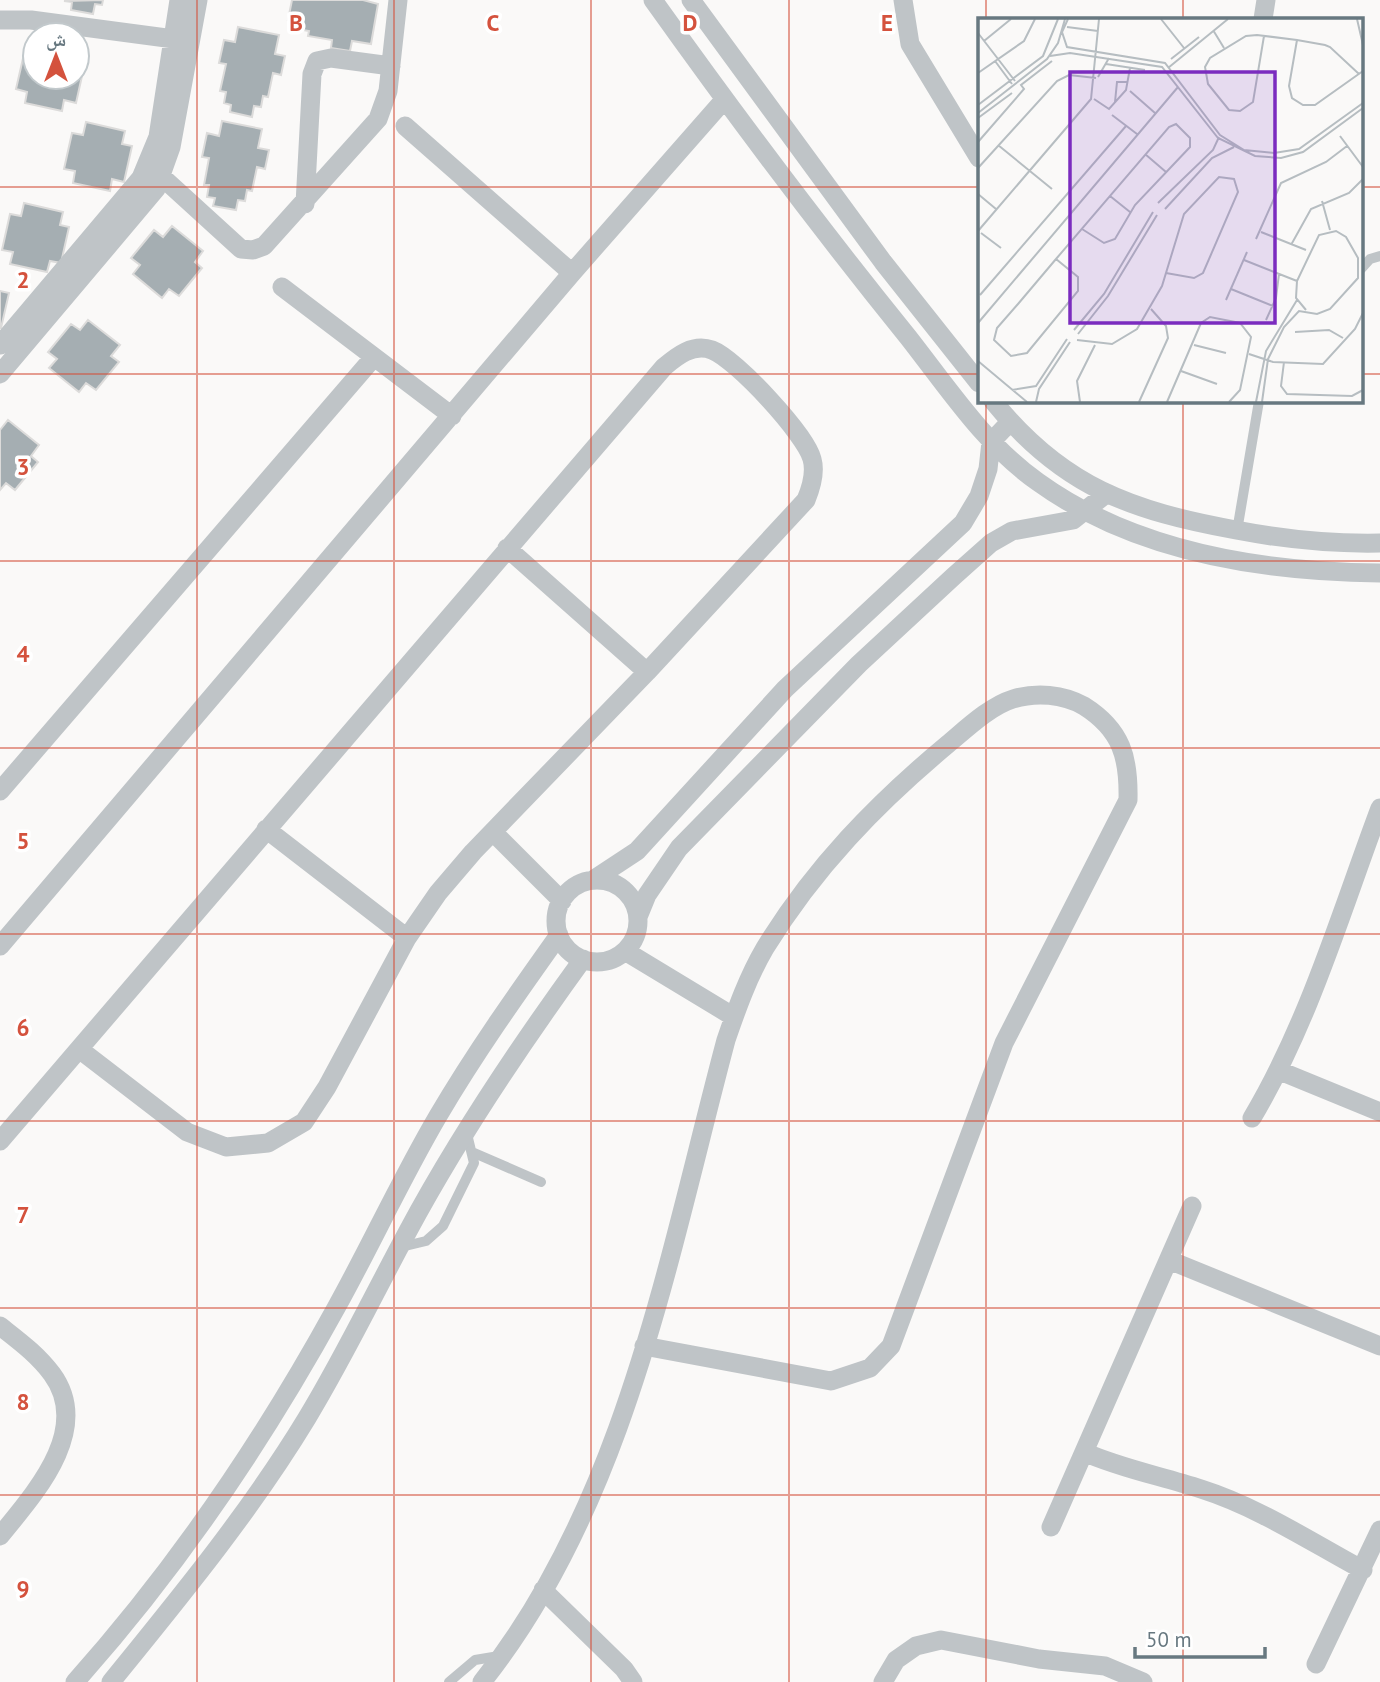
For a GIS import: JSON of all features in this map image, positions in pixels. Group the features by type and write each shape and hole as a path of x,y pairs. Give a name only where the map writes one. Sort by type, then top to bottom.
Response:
{"street":[{"path":"0,345 141,178 158,137 179,0"},
{"path":"0,374 141,209 162,177 171,147 198,0"},
{"path":"162,177 241,249 253,250 264,246 305,204 378,120 385,104 398,0"},
{"path":"653,0 724,100 853,270 991,442 1037,482 1084,511 1189,550 1244,563 1300,570 1380,573"},
{"path":"691,0 883,262 978,382"},
{"path":"903,0 910,44 978,156"},
{"path":"1263,18 1266,0"},
{"path":"0,20 31,20 174,39"},
{"path":"305,204 312,74 317,61 331,58 391,66"},
{"path":"0,946 572,273 724,100"},
{"path":"405,126 572,273"},
{"path":"282,287 452,416"},
{"path":"0,1140 664,367 684,351 710,349 732,363 805,440 813,461 812,484 806,500 438,893 407,938 327,1087 304,1122 268,1143 226,1147 187,1132 79,1049"},
{"path":"0,791 374,356"},
{"path":"994,402 1010,422 1042,452 1105,494 1169,518 1237,531 1313,541 1380,544"},
{"path":"1010,422 991,442 988,470 979,496 963,523 785,689 637,851 593,880 570,891 562,901 556,923 564,945 583,959 605,961 625,951 633,941 638,917 647,895 679,848 841,682 991,543 1012,531 1036,524 1060,524 1073,520 1105,494"},
{"path":"507,548 647,672"},
{"path":"482,1682 543,1590 582,1519 617,1434 644,1346 734,1017 743,990 765,949 804,890 846,837 900,784 1001,704 1044,694 1074,700 1101,717 1119,741 1129,770 1128,800 1004,1043 891,1346 870,1367 831,1381 644,1346"},
{"path":"1252,1118 1280,1070 1380,808"},
{"path":"266,829 407,938"},
{"path":"493,832 562,901"},
{"path":"593,880 618,885 628,893 638,917"},
{"path":"75,1682 166,1572 241,1464 336,1307 385,1210 438,1116 496,1024 559,935"},
{"path":"625,951 734,1017"},
{"path":"120,1678 253,1501 355,1337 400,1247 466,1131 529,1033 583,959"},
{"path":"1280,1070 1380,1112"},
{"path":"1051,1527 1192,1206"},
{"path":"1169,1260 1380,1346"},
{"path":"0,1326 33,1352 54,1376 64,1406 64,1438 52,1466 0,1536"},
{"path":"1084,1452 1114,1465 1202,1489 1250,1509 1363,1570"},
{"path":"1316,1664 1380,1530"},
{"path":"543,1590 624,1669 633,1682"},
{"path":"883,1682 896,1660 916,1646 941,1640 1039,1659 1105,1666 1143,1682"}],"lane":[{"path":"1362,268 1370,259 1380,256"},
{"path":"1237,531 1259,402"},
{"path":"400,1247 426,1241 443,1227 474,1163 466,1131"},
{"path":"472,1152 541,1182"},
{"path":"449,1682 475,1660 500,1656"}],"building":[{"path":"103,0 102,5 95,4 93,14 71,10 72,2 64,1"},
{"path":"292,0 363,0 378,4 371,44 352,41 350,51 331,48 332,40 308,36 309,31 297,29 299,22 288,20"},
{"path":"238,27 279,35 275,54 285,56 281,75 273,73 268,97 263,96 261,107 254,106 252,117 230,112 231,105 224,103 226,92 220,91 226,64 219,63 224,40 235,42"},
{"path":"21,67 21,90 16,89"},
{"path":"23,91 79,91 76,103 64,100 62,111 25,103 27,92"},
{"path":"222,121 262,129 258,148 269,150 265,169 257,167 252,191 247,190 245,201 238,200 236,210 213,206 215,198 207,197 209,185 204,185 209,158 202,157 207,133 219,136"},
{"path":"86,122 125,131 122,144 132,146 124,182 112,179 110,191 73,183 75,171 64,169 72,133 83,135"},
{"path":"24,203 63,212 60,225 69,227 61,263 50,261 47,272 10,264 13,252 2,250 10,214 21,216"},
{"path":"172,226 203,251 195,262 202,268 179,296 169,289 162,298 133,274 140,265 131,258 154,230 163,237"},
{"path":"0,291 9,293 1,328 0,328"},
{"path":"88,320 120,345 111,356 119,362 96,390 86,383 79,392 49,368 57,359 48,352 71,324 80,330"},
{"path":"8,420 39,445 31,456 38,462 15,490 6,483 0,490 0,430"}]}
